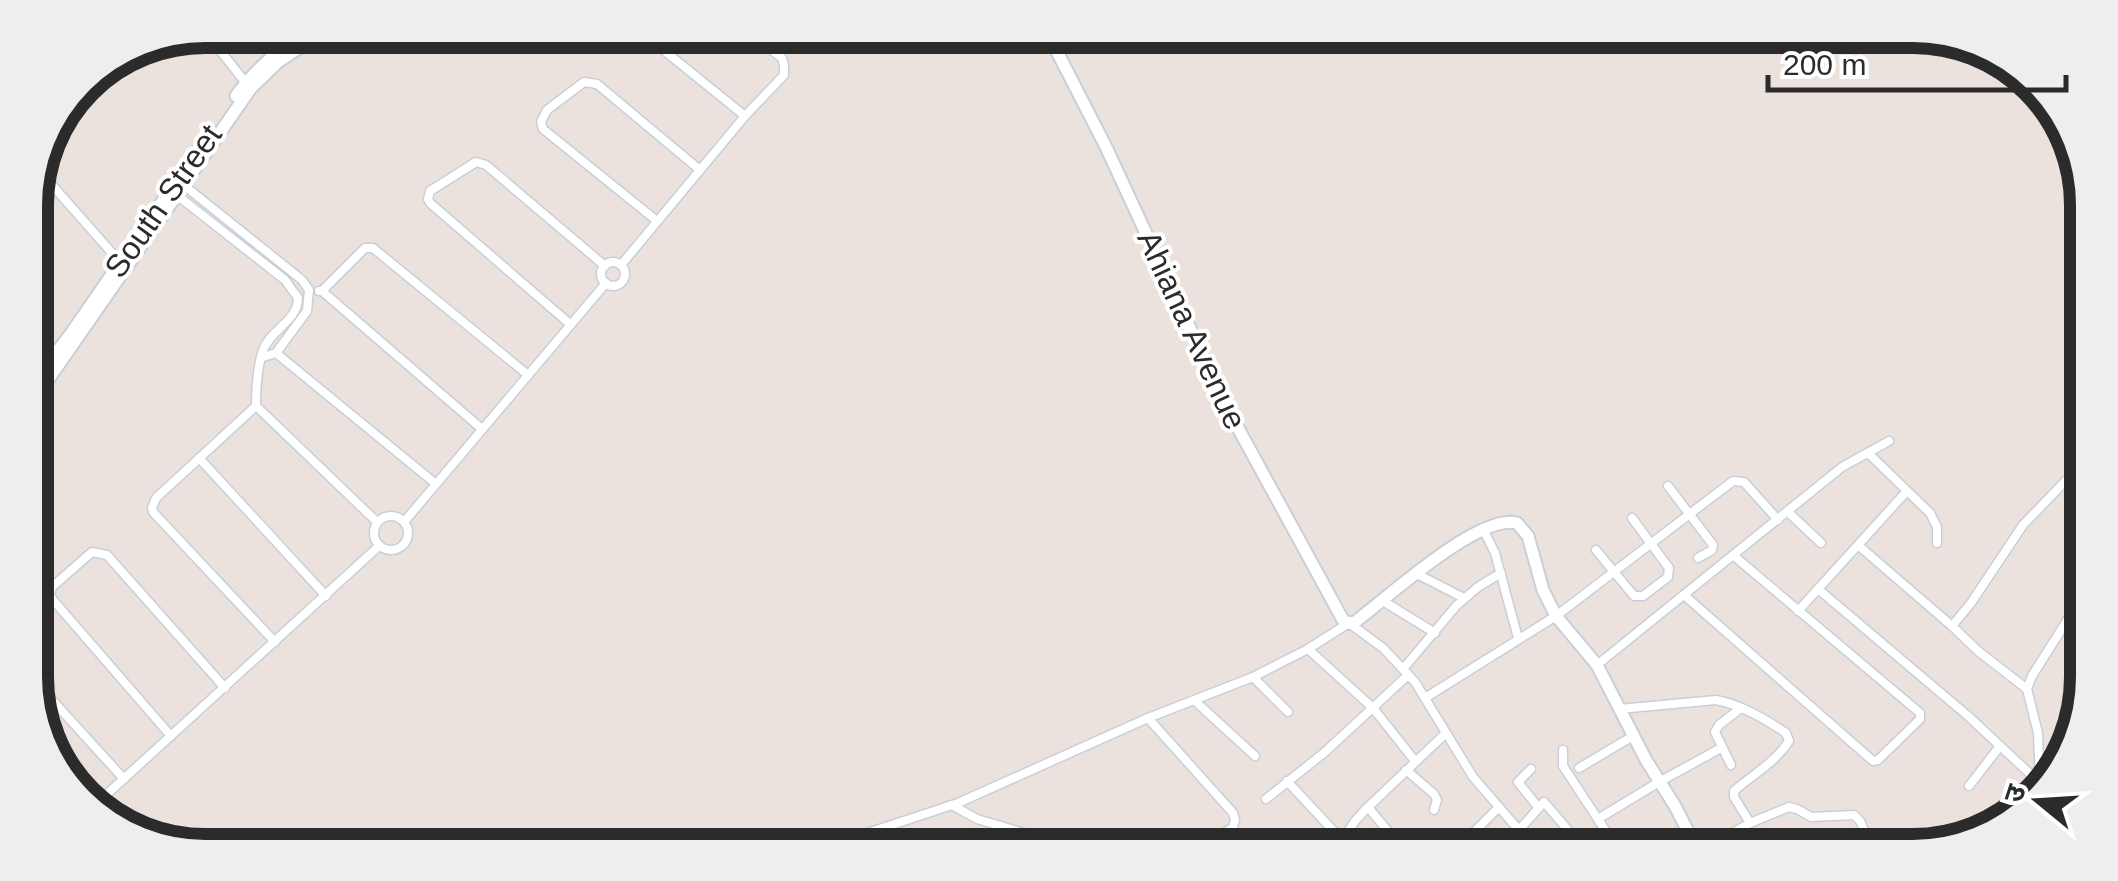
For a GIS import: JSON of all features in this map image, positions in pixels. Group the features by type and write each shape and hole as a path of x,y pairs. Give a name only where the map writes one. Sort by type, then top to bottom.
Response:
{"street":[{"path":"218,48 245,82"},
{"name":"South Street","path":"48,372 245,82 283,48"},
{"path":"48,372 251,88 299,48"},
{"path":"661,48 745,116"},
{"path":"621,265 784,75 782,58 769,48"},
{"name":"Ahiana Avenue","path":"1055,48 1111,158 1226,406 1338,613 1349,624"},
{"path":"658,221 542,129 541,122 548,110 584,82 597,84 700,170"},
{"path":"570,324 430,203 430,191 476,162 486,165 605,266"},
{"path":"50,183 120,262"},
{"path":"177,187 239,230 302,280 309,290 308,311 276,353 263,358"},
{"path":"177,187 232,239 285,280 298,298 297,310 264,350 257,376 256,406 156,498 152,508 275,642"},
{"path":"232,239 239,230"},
{"path":"322,292 365,248 373,248 528,375"},
{"path":"613,262 621,265 624,280 616,286 606,284 602,275 605,266 613,262"},
{"path":"404,522 606,284"},
{"path":"309,290 322,292 482,429"},
{"path":"276,353 436,484"},
{"path":"256,406 378,522"},
{"path":"1597,665 1842,468 1889,441"},
{"path":"1868,453 1936,521 1936,543"},
{"path":"199,458 326,596"},
{"path":"1952,626 2023,525 2070,476"},
{"path":"1425,698 1556,616 1733,480 1740,480 1778,520"},
{"path":"1668,486 1713,545 1712,550 1698,558"},
{"path":"1798,611 1907,491"},
{"path":"1788,512 1822,543"},
{"path":"394,516 404,522 408,534 403,546 391,550 380,546 374,534 378,522 394,516"},
{"path":"1596,550 1634,596 1642,596 1668,577 1669,568 1632,518"},
{"path":"869,834 952,805 1148,718 1253,677 1349,624 1415,573 1483,530 1509,521 1517,523 1528,536 1543,590 1556,616 1597,665 1688,833"},
{"path":"1483,530 1495,553 1518,638"},
{"path":"104,797 380,546"},
{"path":"1858,546 2027,690"},
{"path":"171,736 53,600 52,587 92,552 107,555 225,688"},
{"path":"1684,595 1873,760 1878,760 1920,719 1920,713 1734,556"},
{"path":"1415,573 1464,598"},
{"path":"1266,799 1372,708 1464,598 1501,573"},
{"path":"1818,589 2005,751"},
{"path":"1383,601 1434,632"},
{"path":"2039,751 2027,690 2070,615"},
{"path":"2066,621 2070,624"},
{"path":"1349,624 1383,648 1406,672 1473,777 1522,833"},
{"path":"1308,650 1372,708 1416,761"},
{"path":"1253,677 1288,712"},
{"path":"50,698 124,778"},
{"path":"1619,710 1716,700 1763,718 1786,733 1789,740 1785,748 1734,791 1750,823"},
{"path":"1195,701 1255,756"},
{"path":"1731,765 1716,729 1741,708"},
{"path":"1148,718 1233,813 1232,828 1224,833"},
{"path":"1347,833 1368,807 1446,734"},
{"path":"1580,768 1633,736"},
{"path":"1969,786 2000,746"},
{"path":"1598,819 1722,748"},
{"path":"1563,750 1562,766 1607,833"},
{"path":"1531,769 1518,782 1538,807"},
{"path":"1406,770 1434,794 1434,810"},
{"path":"1288,781 1337,833"},
{"path":"1519,830 1546,802 1569,833"},
{"path":"952,805 977,819 1025,834"},
{"path":"1368,807 1391,833"},
{"path":"1473,833 1499,807"},
{"path":"1730,833 1789,808 1811,817 1854,815 1862,823 1864,833"},
{"path":"1232,828 1234,833"}]}
